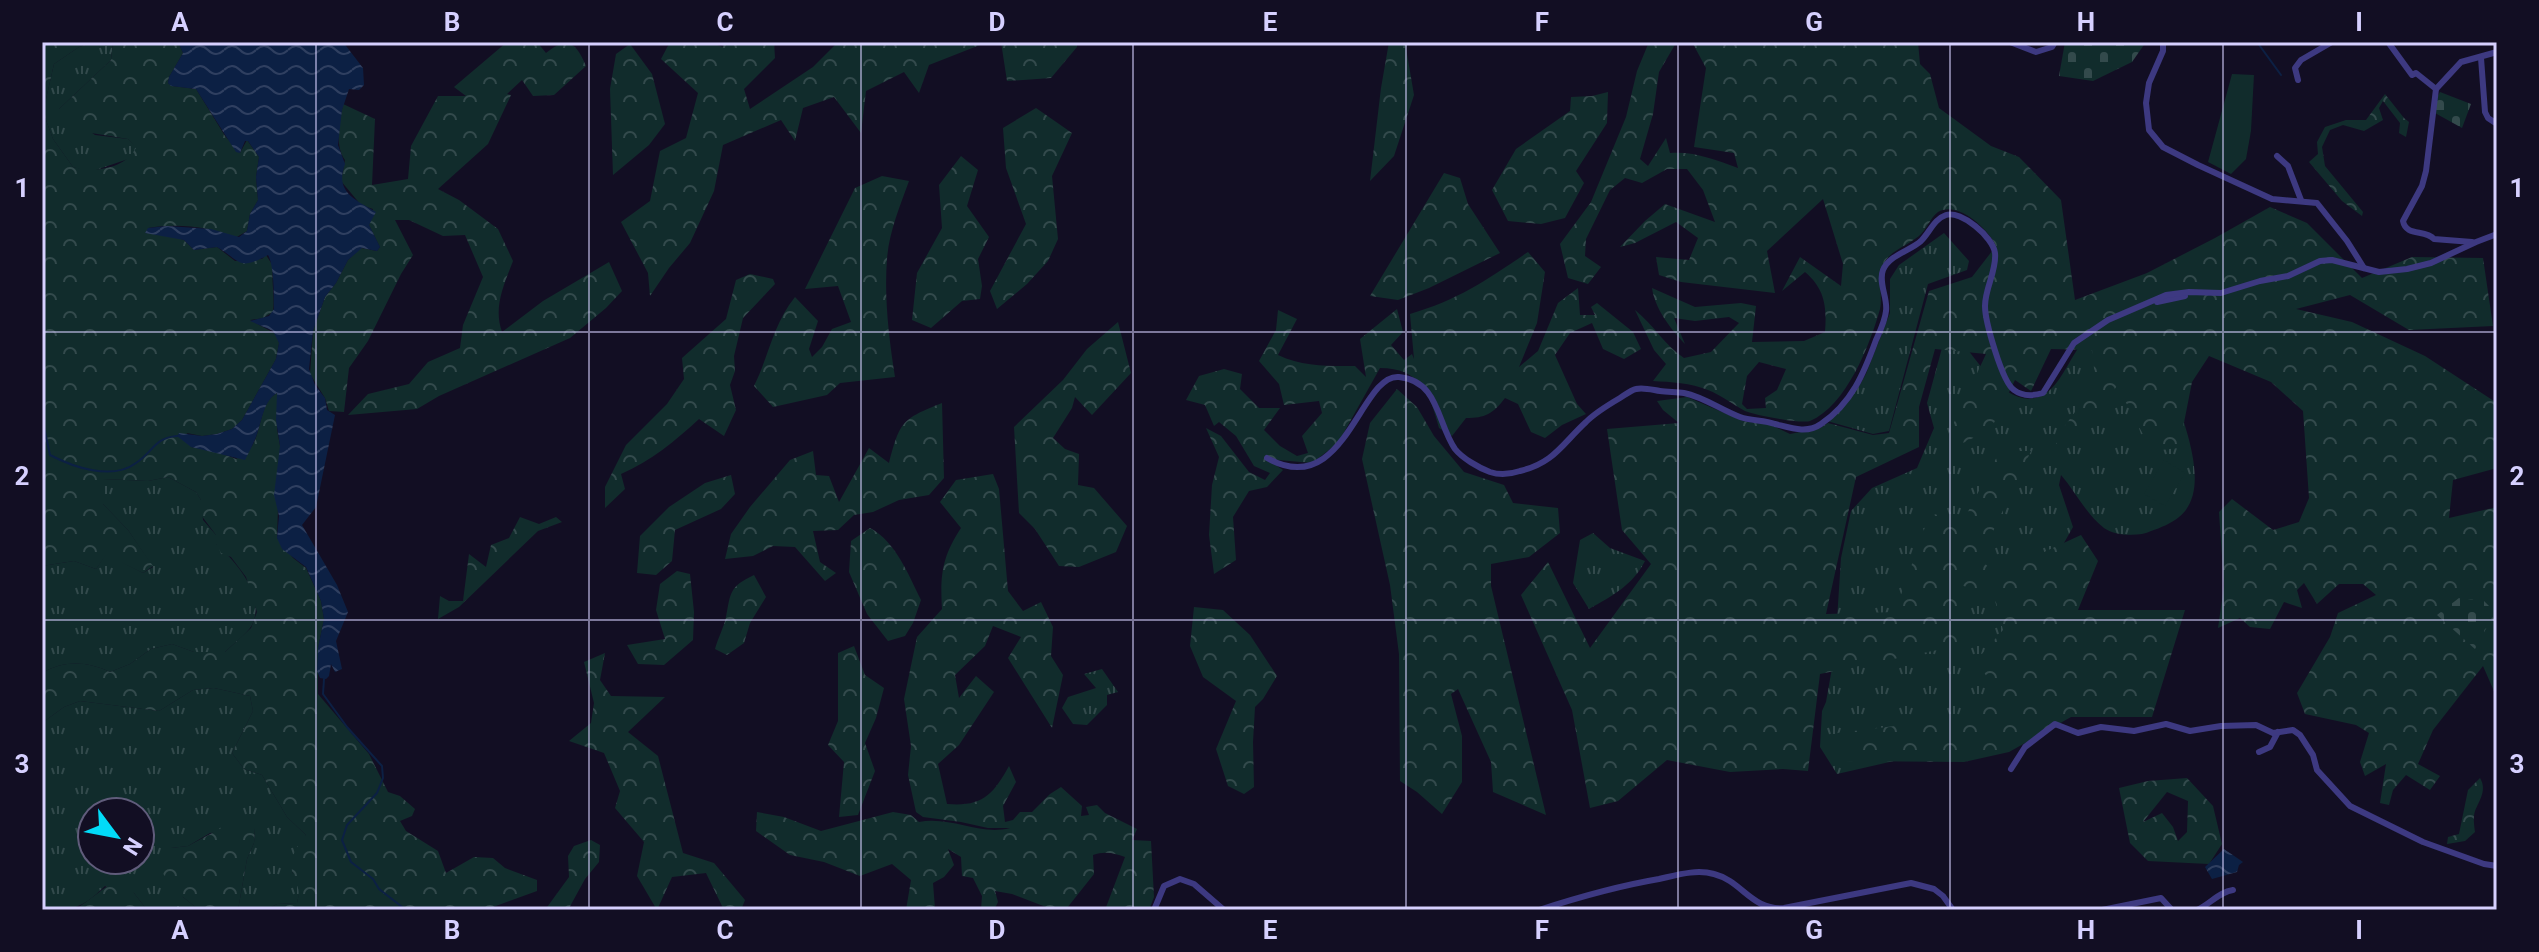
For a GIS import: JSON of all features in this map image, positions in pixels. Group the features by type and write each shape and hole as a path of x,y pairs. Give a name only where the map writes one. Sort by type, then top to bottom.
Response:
{"street":[{"path":"2010,42 2036,52 2052,47 2055,42"},
{"path":"2163,42 2163,51 2149,83 2146,103 2149,130 2163,147 2272,199 2317,203 2358,255 2364,268"},
{"path":"2298,80 2295,68 2301,60 2332,42"},
{"path":"2388,42 2412,75 2416,73 2436,89"},
{"path":"2476,242 2434,239 2430,235 2408,230 2403,221 2422,186 2426,171 2436,89 2461,62 2497,52"},
{"path":"2481,58 2485,112 2497,124"},
{"path":"2277,156 2288,166 2301,200"},
{"path":"1267,458 1296,467 1312,464 1341,445 1374,391 1387,379 1396,376 1410,379 1435,400 1456,451 1489,472 1499,474 1522,471 1547,461 1598,411 1637,389 1686,393 1739,417 1799,430 1810,429 1821,425 1858,386 1886,315 1882,279 1884,268 1919,243 1937,220 1946,215 1958,216 1972,224 1994,248 1995,258 1985,308 1999,365 2009,385 2026,395 2043,393 2074,343 2108,320 2144,305 2200,292 2221,293 2288,276 2320,261 2332,260 2379,272 2419,266 2497,234"},
{"path":"2351,265 2358,255"},
{"path":"2011,769 2025,747 2055,724 2078,733 2101,727 2134,731 2166,724 2190,731 2256,725 2273,733 2288,729 2297,732 2313,755 2317,770 2350,806 2423,842 2497,866"},
{"path":"2259,752 2270,747 2278,732"},
{"path":"1539,910 1600,891 1702,872 1724,878 1754,902 1770,908 1784,908 1911,883 1934,889 1953,910"},
{"path":"1154,910 1164,886 1182,879 1194,884 1224,910"},
{"path":"2197,910 2211,904 2223,892 2233,890"},
{"path":"2102,910 2161,898 2172,910"}],"green space":[{"path":"42,42 95,42 79,47 54,64 44,108 53,139 73,167 90,170 108,168 124,161 136,148 128,139 73,130 60,121 59,109 111,60 113,42 178,42 183,53 168,83 196,89 225,136 240,153 247,140 259,157 256,177 258,200 250,214 247,231 235,238 193,227 148,228 184,240 194,250 217,247 235,261 262,259 266,255 273,266 273,312 250,320 276,334 279,343 276,359 242,420 232,429 217,434 202,436 187,433 191,447 236,459 243,455 252,446 267,403 277,393 280,446 277,538 306,568 321,601 324,619 318,648 318,694 369,754 388,792 400,796 415,809 412,816 400,821 406,831 438,851 446,873 474,857 493,858 505,868 537,880 537,891 485,910 266,910 277,904 297,903 299,892 292,861 306,835 287,817 262,775 244,769 232,753 253,711 250,696 214,688 193,690 159,711 80,701 64,707 42,723 42,673 59,666 76,664 110,672 130,664 151,649 172,644 194,652 225,652 251,628 257,612 246,577 231,557 221,553 216,544 216,535 201,515 201,500 196,492 168,477 148,481 103,479 103,504 128,530 153,566 143,573 106,555 96,569 74,561 42,566"},
{"path":"95,42 113,42 111,60 59,109 95,135 128,139 137,148 131,158 90,172 73,167 53,139 44,108 54,64 79,47"},
{"path":"507,42 537,42 546,53 560,44 570,44 586,66 554,95 533,96 522,80 507,94 511,95 488,144 438,189 459,200 498,229 513,261 499,305 502,332 543,301 609,262 622,291 570,338 439,396 417,409 348,415 368,394 409,384 428,362 460,348 463,325 483,277 465,235 443,236 409,220 395,220 413,255 368,341 349,368 344,412 329,411 310,374 313,331 325,297 348,260 361,248 377,251 380,247 369,225 373,209 361,205 341,181 345,160 339,133 343,104 375,119 372,185 408,179 411,146 438,96 466,96 454,87"},
{"path":"670,42 709,42 723,47 721,42 774,42 775,58 744,89 750,109 813,67 838,42 985,43 929,65 919,93 904,72 866,91 861,133 834,97 803,108 795,141 781,120 723,145 714,191 690,243 650,296 648,273 621,222 650,201 660,151 686,138 698,93 661,59"},
{"path":"1001,42 1077,42 1077,47 1051,78 1007,81"},
{"path":"1389,42 1409,42 1406,48 1414,95 1394,156 1370,181 1381,88"},
{"path":"1649,42 1691,42 1676,43 1659,72 1653,114 1640,159 1648,166 1666,138 1670,153 1696,155 1738,168 1734,153 1694,147 1706,68 1692,42 1918,42 1920,64 1930,74 1939,108 1991,146 2019,157 2061,200 2075,300 2147,273 2270,207 2307,223 2362,278 2412,257 2483,258 2493,326 2409,330 2350,295 2296,309 2352,322 2425,356 2497,403 2497,468 2453,480 2449,518 2497,507 2497,698 2483,666 2433,730 2418,764 2440,776 2430,790 2406,775 2393,790 2389,805 2380,803 2386,764 2365,776 2360,762 2369,733 2356,725 2305,714 2297,693 2330,637 2338,613 2376,595 2363,584 2339,584 2317,604 2304,583 2297,590 2302,608 2284,602 2270,629 2250,627 2240,618 2218,628 2224,586 2219,512 2232,499 2273,530 2299,522 2309,498 2303,411 2271,382 2209,356 2192,382 2179,448 2152,451 2117,386 2071,446 2053,451 2095,377 2092,350 2051,349 2031,391 2015,380 1991,429 1961,444 1943,446 1986,354 1935,349 1919,407 1919,447 1856,477 1826,614 1895,612 1930,513 1963,521 2000,451 2031,451 1980,559 1996,574 2081,535 2098,561 2078,610 2185,610 2152,717 2071,717 2009,752 1964,762 1843,761 1837,733 1969,717 1995,689 1979,665 1946,695 2003,630 1994,597 1961,585 1962,645 1820,674 1808,771 1730,772 1667,760 1618,801 1590,808 1572,710 1521,595 1548,562 1590,648 1651,564 1622,530 1607,429 1679,423 1657,401 1687,397 1743,421 1771,425 1790,434 1820,428 1828,423 1873,435 1889,433 1929,291 1972,277 1996,246 1972,218 1946,209 1935,214 1919,236 1889,257 1881,272 1880,309 1855,373 1835,402 1810,421 1750,413 1701,388 1653,381 1666,364 1654,350 1635,310 1684,358 1711,352 1739,323 1729,317 1695,321 1674,318 1685,344 1664,318 1652,288 1695,307 1741,303 1756,306 1752,342 1804,341 1825,332 1826,314 1821,292 1805,272 1782,291 1800,257 1841,286 1843,264 1823,199 1767,251 1775,293 1681,282 1659,275 1656,257 1689,260 1698,238 1676,222 1635,243 1620,247 1645,221 1665,204 1715,222 1703,190 1687,169 1667,169 1642,183 1625,178 1610,190 1586,239 1585,256 1601,267 1588,284 1568,278 1560,244 1591,202 1626,117 1637,71","holes":["1759,362 1786,369 1777,390 1765,398 1766,408 1747,409 1742,404 1747,376"]},
{"path":"2065,42 2146,42 2132,62 2093,81 2059,76"},
{"path":"630,44 652,74 665,124 649,145 613,175 610,89 616,54"},
{"path":"2232,74 2254,75 2246,159 2231,174 2208,162"},
{"path":"1608,92 1607,123 1576,171 1584,183 1565,218 1541,224 1508,221 1492,190 1516,149 1570,111 1571,97"},
{"path":"2440,92 2471,104 2462,128 2435,113 2435,101"},
{"path":"2385,94 2409,122 2406,137 2399,133 2400,123 2383,101 2379,108 2383,120 2364,131 2343,125 2330,130 2322,147 2325,166 2363,212 2362,216 2342,201 2309,162 2318,154 2317,142 2325,127 2346,120 2366,120"},
{"path":"1036,108 1072,133 1052,176 1058,239 1048,261 997,309 990,291 1026,224 1006,168 1003,128"},
{"path":"961,156 978,170 967,206 989,237 978,259 982,286 980,299 962,301 931,328 912,320 917,273 942,228 939,185"},
{"path":"1444,173 1460,178 1468,204 1500,253 1398,300 1370,296"},
{"path":"882,176 909,181 892,229 887,259 886,289 895,377 840,383 827,395 773,407 754,386 776,329 795,297 818,321 809,349 812,357 832,329 851,322 838,286 805,289 855,188"},
{"path":"1944,233 1969,261 1967,270 1928,284 1889,431 1873,434 1827,421 1858,388 1866,374 1890,313 1890,279 1899,265"},
{"path":"1528,252 1545,272 1537,323 1519,367 1538,351 1558,303 1578,288 1580,315 1595,315 1591,307 1597,303 1633,332 1641,349 1624,359 1603,349 1592,323 1570,333 1555,355 1577,404 1586,414 1562,425 1545,438 1531,432 1518,404 1505,398 1488,414 1466,418 1452,436 1439,428 1427,394 1414,378 1394,369 1380,368 1338,443 1312,463 1266,459 1283,470 1267,487 1249,491 1233,517 1236,560 1214,574 1209,535 1212,485 1219,457 1206,428 1221,436 1249,472 1265,480 1270,473 1254,466 1236,436 1219,422 1214,426 1205,405 1186,400 1199,376 1224,369 1242,374 1240,389 1259,408 1280,408 1264,430 1280,446 1297,456 1308,453 1302,436 1322,413 1319,401 1284,405 1279,384 1259,361 1276,330 1278,310 1297,319 1278,355 1306,364 1355,366 1366,377 1360,339 1397,309 1403,332 1391,345 1404,360 1412,354 1414,359 1410,314 1458,296"},
{"path":"750,274 773,279 775,284 743,318 730,385 736,410 724,436 699,419 662,450 621,474 625,489 605,508 605,487 626,445 667,404 684,379 682,358 726,319 736,280"},
{"path":"1118,322 1131,373 1092,415 1075,397 1072,408 1053,438 1065,449 1079,454 1078,485 1094,488 1127,526 1116,552 1079,567 1059,566 1035,529 1019,513 1014,427 1063,380 1087,349"},
{"path":"1956,334 1997,383 2009,393 2023,398 2036,398 2050,390 2085,339 2173,389 2192,455 2194,490 2189,505 2173,521 2146,533 2121,534 2104,528 2061,475 2059,485 2073,527 2060,550 2008,684 1977,742 1837,774 1820,747 1822,711 1835,651 1841,558 1851,511 1872,488 1917,468 1934,428 1927,403 1945,337"},
{"path":"1397,389 1417,407 1434,436 1464,472 1504,485 1513,503 1558,508 1560,533 1529,557 1491,564 1491,586 1546,815 1493,792 1491,762 1458,689 1451,694 1462,736 1462,782 1442,814 1400,781 1399,654 1390,585 1362,459 1370,423"},
{"path":"942,403 944,478 929,495 899,500 873,512 854,515 838,530 813,531 820,562 836,573 825,581 795,547 773,546 753,556 725,559 731,534 790,460 813,451 816,475 829,476 839,502 869,448 889,463 896,438 905,423 918,413"},
{"path":"2164,460 2185,473 2165,506 2144,494"},
{"path":"993,474 999,489 1008,591 1023,611 1041,602 1053,627 1051,656 1063,675 1052,728 1008,658 1021,637 993,626 985,646 955,675 959,698 976,676 994,692 959,745 938,764 947,804 969,803 985,797 992,792 1009,766 1016,782 1003,806 1005,822 1013,820 1020,812 1032,812 1061,787 1082,806 1081,816 1089,815 1086,807 1097,805 1105,813 1137,829 1132,840 1151,841 1154,897 1149,910 1105,910 1125,857 1101,853 1093,855 1094,874 1067,908 1046,910 1046,907 1012,894 995,891 998,902 994,910 981,910 982,896 973,878 962,876 961,857 948,849 954,865 944,877 933,883 937,910 906,910 911,880 892,864 860,876 824,862 790,855 756,831 757,812 784,817 821,831 893,812 911,815 919,822 942,822 988,830 1010,828 988,828 923,817 916,812 908,775 911,746 904,699 917,637 942,609 944,567 961,528 940,502 956,480"},
{"path":"731,475 735,494 721,509 675,530 672,561 656,575 637,573 640,536 669,507 705,483"},
{"path":"168,477 196,492 201,500 203,520 216,535 216,544 247,581 255,603 252,625 225,652 194,652 172,644 151,649 130,664 110,672 76,664 59,666 42,673 42,566 74,561 96,569 106,554 143,573 153,567 128,530 103,504 103,479 148,481"},
{"path":"520,517 539,524 556,517 562,522 538,531 459,607 438,619 440,596 449,601 463,601 469,554 486,567 491,545 509,538"},
{"path":"870,528 894,550 921,600 905,636 888,641 867,614 849,572 851,541"},
{"path":"1593,533 1610,548 1645,561 1628,583 1589,609 1573,583 1580,540"},
{"path":"677,571 690,574 693,640 664,665 638,664 627,645 665,639 656,610 660,584"},
{"path":"754,575 766,597 750,623 744,643 727,655 715,649 730,596 735,587"},
{"path":"2459,598 2484,601 2495,612 2475,649 2437,615"},
{"path":"1194,607 1223,610 1250,635 1277,676 1255,707 1254,787 1244,794 1228,786 1216,749 1236,701 1203,677 1190,646"},
{"path":"854,646 865,675 884,688 865,743 875,771 858,815 839,817 844,762 828,745 838,721 838,653"},
{"path":"605,653 600,680 611,696 665,697 628,732 658,756 683,853 714,863 745,900 741,910 722,910 706,873 672,877 657,910 637,876 644,842 615,808 620,791 604,753 569,741 591,723 594,703 584,662"},
{"path":"1102,669 1118,692 1107,695 1107,705 1087,725 1073,724 1062,708 1068,697 1096,688 1084,674"},
{"path":"214,688 250,696 253,711 232,753 244,769 262,775 287,817 306,835 292,872 300,890 297,903 277,904 266,910 238,910 255,828 210,833 188,846 171,848 183,897 199,910 147,910 134,893 105,886 76,907 42,910 42,723 64,707 80,701 159,711 193,690"},
{"path":"2187,778 2213,806 2222,844 2209,864 2148,861 2130,843 2119,788 2148,781","holes":["2167,792 2188,801 2187,832 2178,841 2173,827 2162,813 2143,822"]},
{"path":"2480,778 2483,791 2474,813 2475,832 2465,841 2447,844 2448,837 2459,834 2468,790"},
{"path":"246,822 255,828 254,843 247,859 238,910 199,910 158,868 157,856 171,848 188,846 225,826"},
{"path":"591,840 600,845 599,862 585,879 568,910 545,910 569,877 568,856 574,846"},
{"path":"120,879 147,910 73,910 108,886"}],"water":[{"path":"178,42 343,42 363,68 364,85 359,90 349,89 342,110 338,145 345,164 342,174 345,189 376,212 369,225 380,247 377,251 362,248 348,260 325,297 313,331 309,369 315,385 325,398 327,410 335,415 316,507 302,525 337,585 348,612 336,641 342,669 335,672 331,664 326,679 320,678 317,671 324,619 321,601 306,567 282,549 277,538 279,516 274,495 280,446 276,420 277,393 266,405 245,460 191,447 177,436 179,433 217,434 232,429 242,420 276,359 279,343 273,331 250,321 269,316 274,309 273,273 268,255 251,263 241,263 217,247 194,250 184,240 145,233 148,228 167,226 211,229 239,237 247,231 250,214 258,200 256,177 259,157 248,141 245,141 240,153 236,152 196,89 168,83 183,53"},
{"path":"2224,849 2243,862 2237,872 2212,879 2205,867"}],"waterway":[{"path":"2257,42 2281,75"},
{"path":"42,418 50,455 70,464 104,472 126,468 159,442 177,436"},
{"path":"324,679 323,694 382,766 383,778 377,793 347,825 342,840 351,862 406,910"}]}
